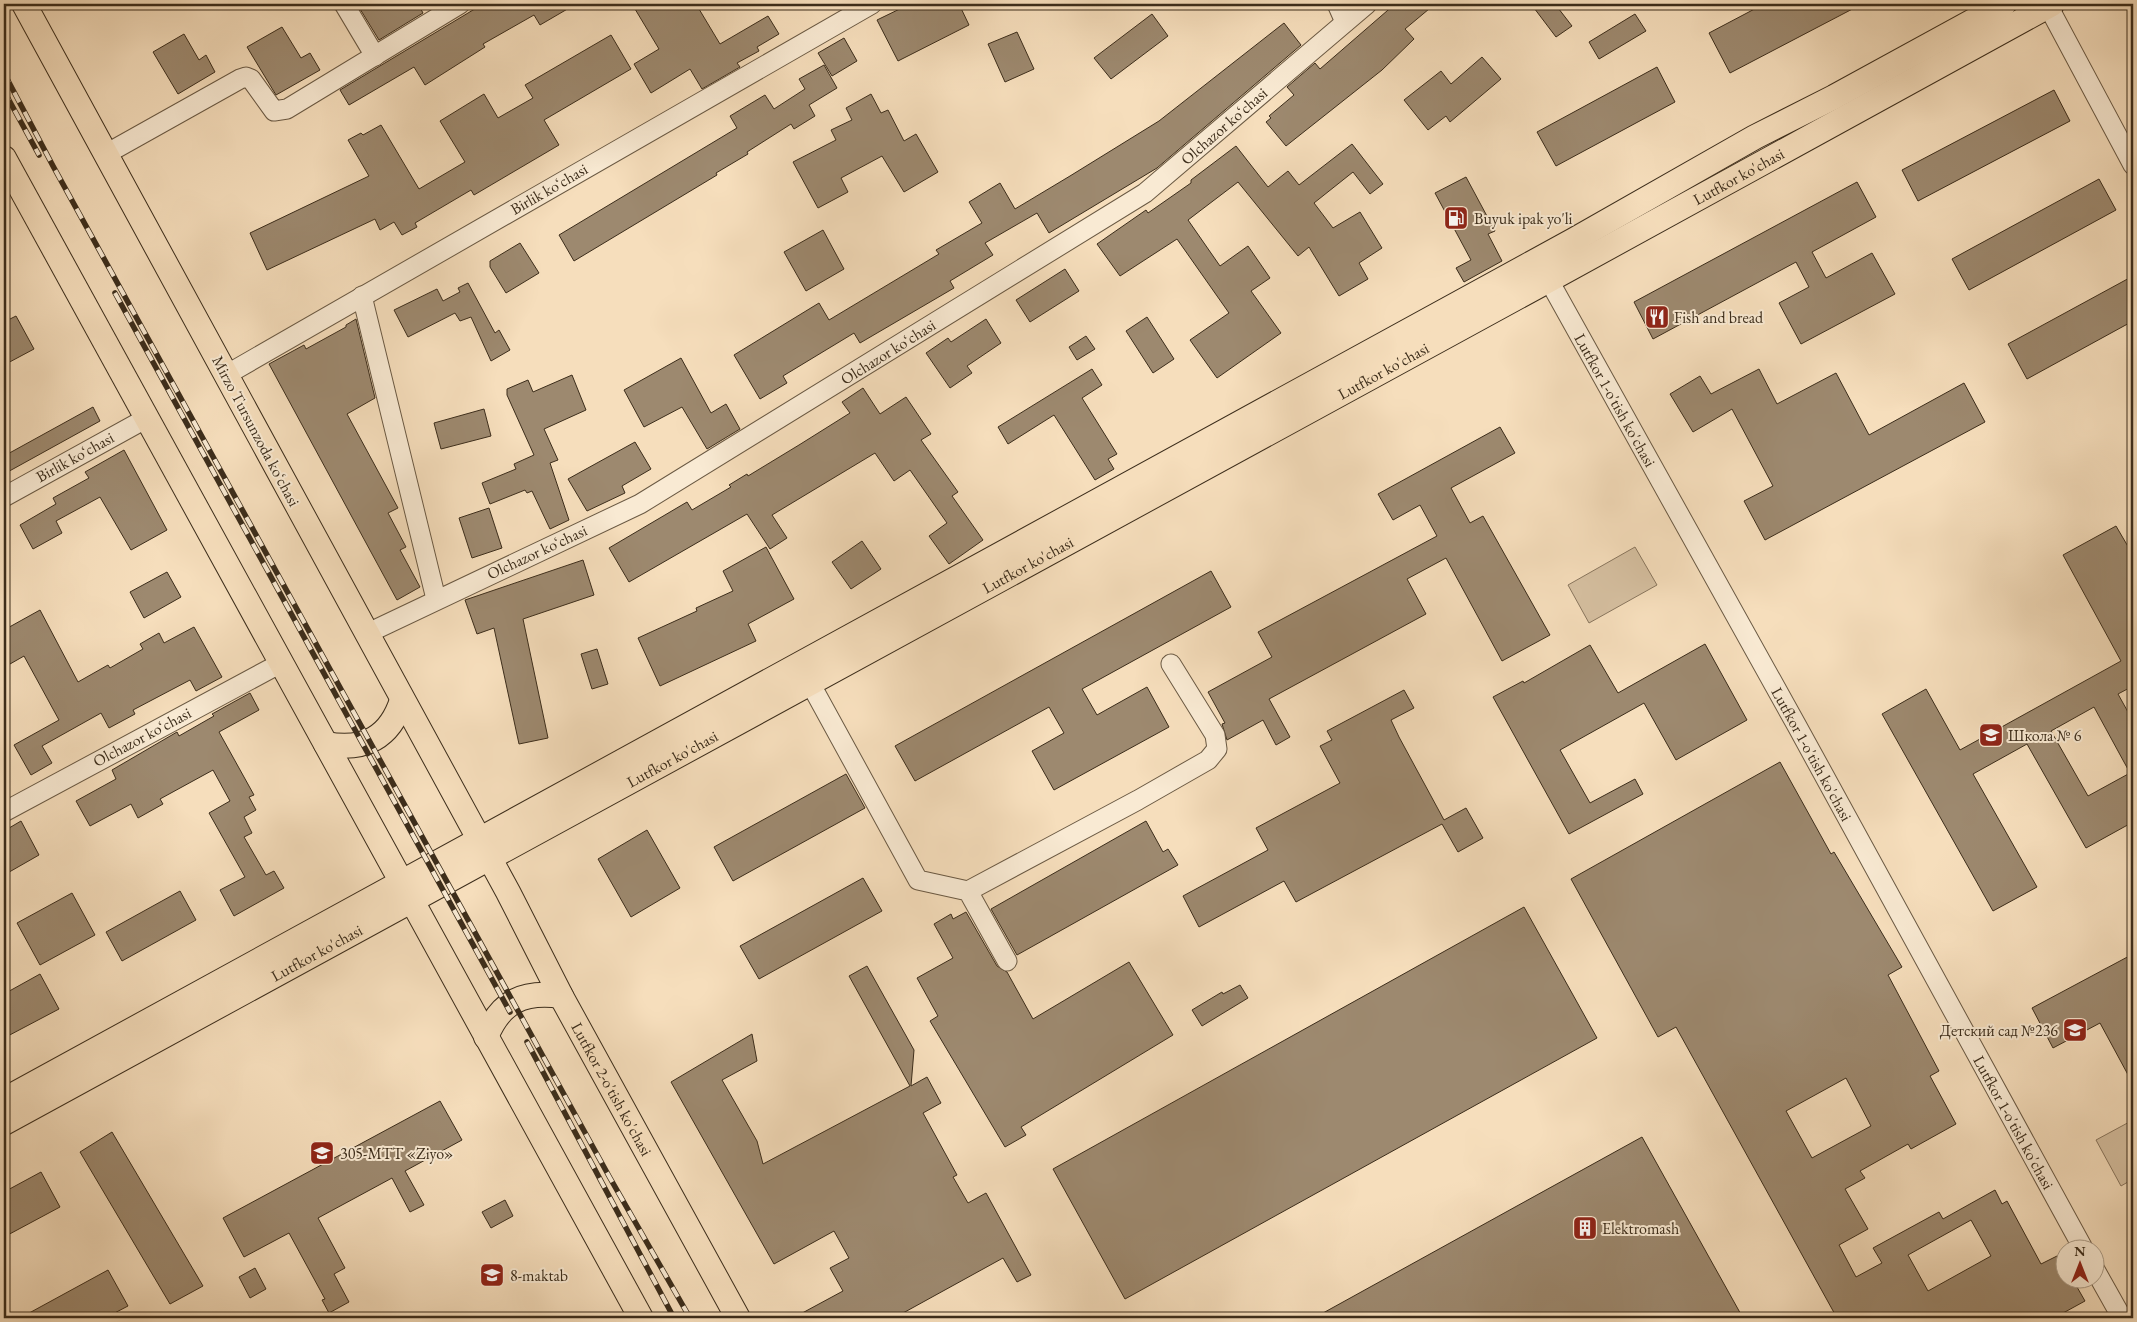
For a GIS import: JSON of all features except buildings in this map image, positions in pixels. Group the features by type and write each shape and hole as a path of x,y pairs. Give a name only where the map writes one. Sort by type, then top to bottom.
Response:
{"main road":[{"name":"Mirzo Tursunzoda koʻchasi","path":"24,4 483,850"},
{"name":"Lutfkor ko'chasi","path":"805,674 1755,137 1834,97 2004,4"},
{"name":"Lutfkor ko'chasi","path":"4,1123 483,850 805,674 1549,280 2049,4"},
{"path":"4,158 641,1318"},
{"path":"326,744 350,746 374,740 391,724 398,713 402,700"},
{"name":"Lutfkor 2-o'tish ko'chasi","path":"483,850 508,892 561,996 738,1318"},
{"name":"Lutfkor ko'chasi","path":"4,1100 407,892"},
{"path":"486,1037 496,1017 516,999 538,995 561,996"}],"street":[{"path":"344,4 374,56"},
{"path":"106,154 240,78 246,77 251,79 270,107 274,111 280,112 460,4"},
{"name":"Birlik koʻchasi","path":"226,375 872,4"},
{"path":"1337,4 1345,22"},
{"name":"Olchazor koʻchasi","path":"366,634 436,599 640,504 1145,194 1367,4"},
{"path":"2049,4 2133,165"},
{"name":"Lutfkor 1-o'tish ko'chasi","path":"1538,259 1807,743 2079,1240"},
{"path":"362,296 436,599"},
{"name":"Birlik koʻchasi","path":"4,497 146,418"},
{"name":"Olchazor koʻchasi","path":"4,812 281,663"},
{"path":"805,674 918,880 968,891 1138,800 1208,760 1217,749 1215,735 1171,664"},
{"path":"968,891 1007,961"},
{"path":"2104,1286 2122,1318"}],"shaded area":[{"path":"1635,547 1657,585 1589,623 1568,585"},
{"path":"2133,1120 2133,1179 2121,1186 2096,1140"}],"railway":[{"path":"4,73 53,166 610,1178 690,1318"},
{"path":"4,91 39,155"},
{"path":"115,293 510,1012"},
{"path":"527,1042 674,1318"}],"place":[{"name":"Buyuk ipak yo'li","path":"1456,218"},
{"name":"Fish and bread","path":"1657,317"},
{"name":"Школа № 6","path":"1991,735"},
{"name":"Детский сад №236","path":"2075,1030"},
{"name":"305-MTT «Ziyo»","path":"322,1153"},
{"name":"Elektromash","path":"1585,1228"},
{"name":"8-maktab","path":"492,1275"}]}
